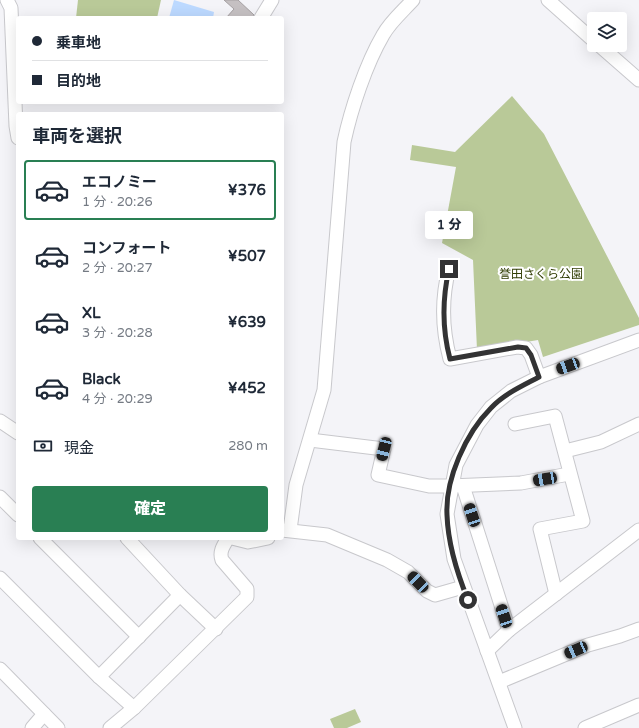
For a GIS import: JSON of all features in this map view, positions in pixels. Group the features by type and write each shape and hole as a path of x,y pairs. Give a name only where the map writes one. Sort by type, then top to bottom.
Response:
{"street":[{"path":"7,0 11,8 16,126"},
{"path":"262,16 272,0"},
{"path":"413,0 383,34 370,60 348,122 343,150 324,390 296,485 286,530 327,535 387,560 408,572 427,591 435,595 463,587"},
{"path":"548,0 587,34"},
{"path":"607,52 639,80"},
{"path":"449,269 445,285 443,314 444,336 450,359 518,347 526,348 531,355 539,377"},
{"path":"509,630 457,486 456,465 477,425 491,407 511,391 539,377 639,340"},
{"path":"515,424 555,416 565,451 569,474 583,521 540,529 556,594"},
{"path":"0,421 16,432"},
{"path":"565,451 601,442 639,424"},
{"path":"310,440 384,449 378,474 429,486 521,483 569,474"},
{"path":"457,486 446,514 454,559 515,728"},
{"path":"0,497 16,514"},
{"path":"487,651 509,630 639,530"},
{"path":"42,540 139,637"},
{"path":"129,540 180,594 216,629"},
{"path":"110,728 134,708 216,629 248,594 247,589 222,560 221,551 227,540"},
{"path":"240,540 248,542 258,540"},
{"path":"0,578 99,677 134,708"},
{"path":"99,677 180,594"},
{"path":"499,682 588,644 620,636 639,629"},
{"path":"0,669 58,728"},
{"path":"585,728 639,705"},
{"path":"32,728 44,714"}],"green space":[{"path":"78,0 161,0 157,16 76,16"},
{"name":"誉田さくら公園","path":"512,96 544,134 639,318 639,325 543,357 538,340 477,350 473,260 442,243 456,167 410,160 412,145 455,152"},
{"path":"355,709 361,722 347,728 334,728 330,719"}],"water":[{"path":"174,0 214,12 213,16 170,16"}],"building":[{"path":"224,0 238,0 254,15 228,16 234,9"}],"route":[{"path":"449,269 445,285 443,314 444,336 450,359 518,347 526,348 531,355 539,377 511,391 491,407 477,425 456,465 450,486 446,514 454,559 468,600"}]}
